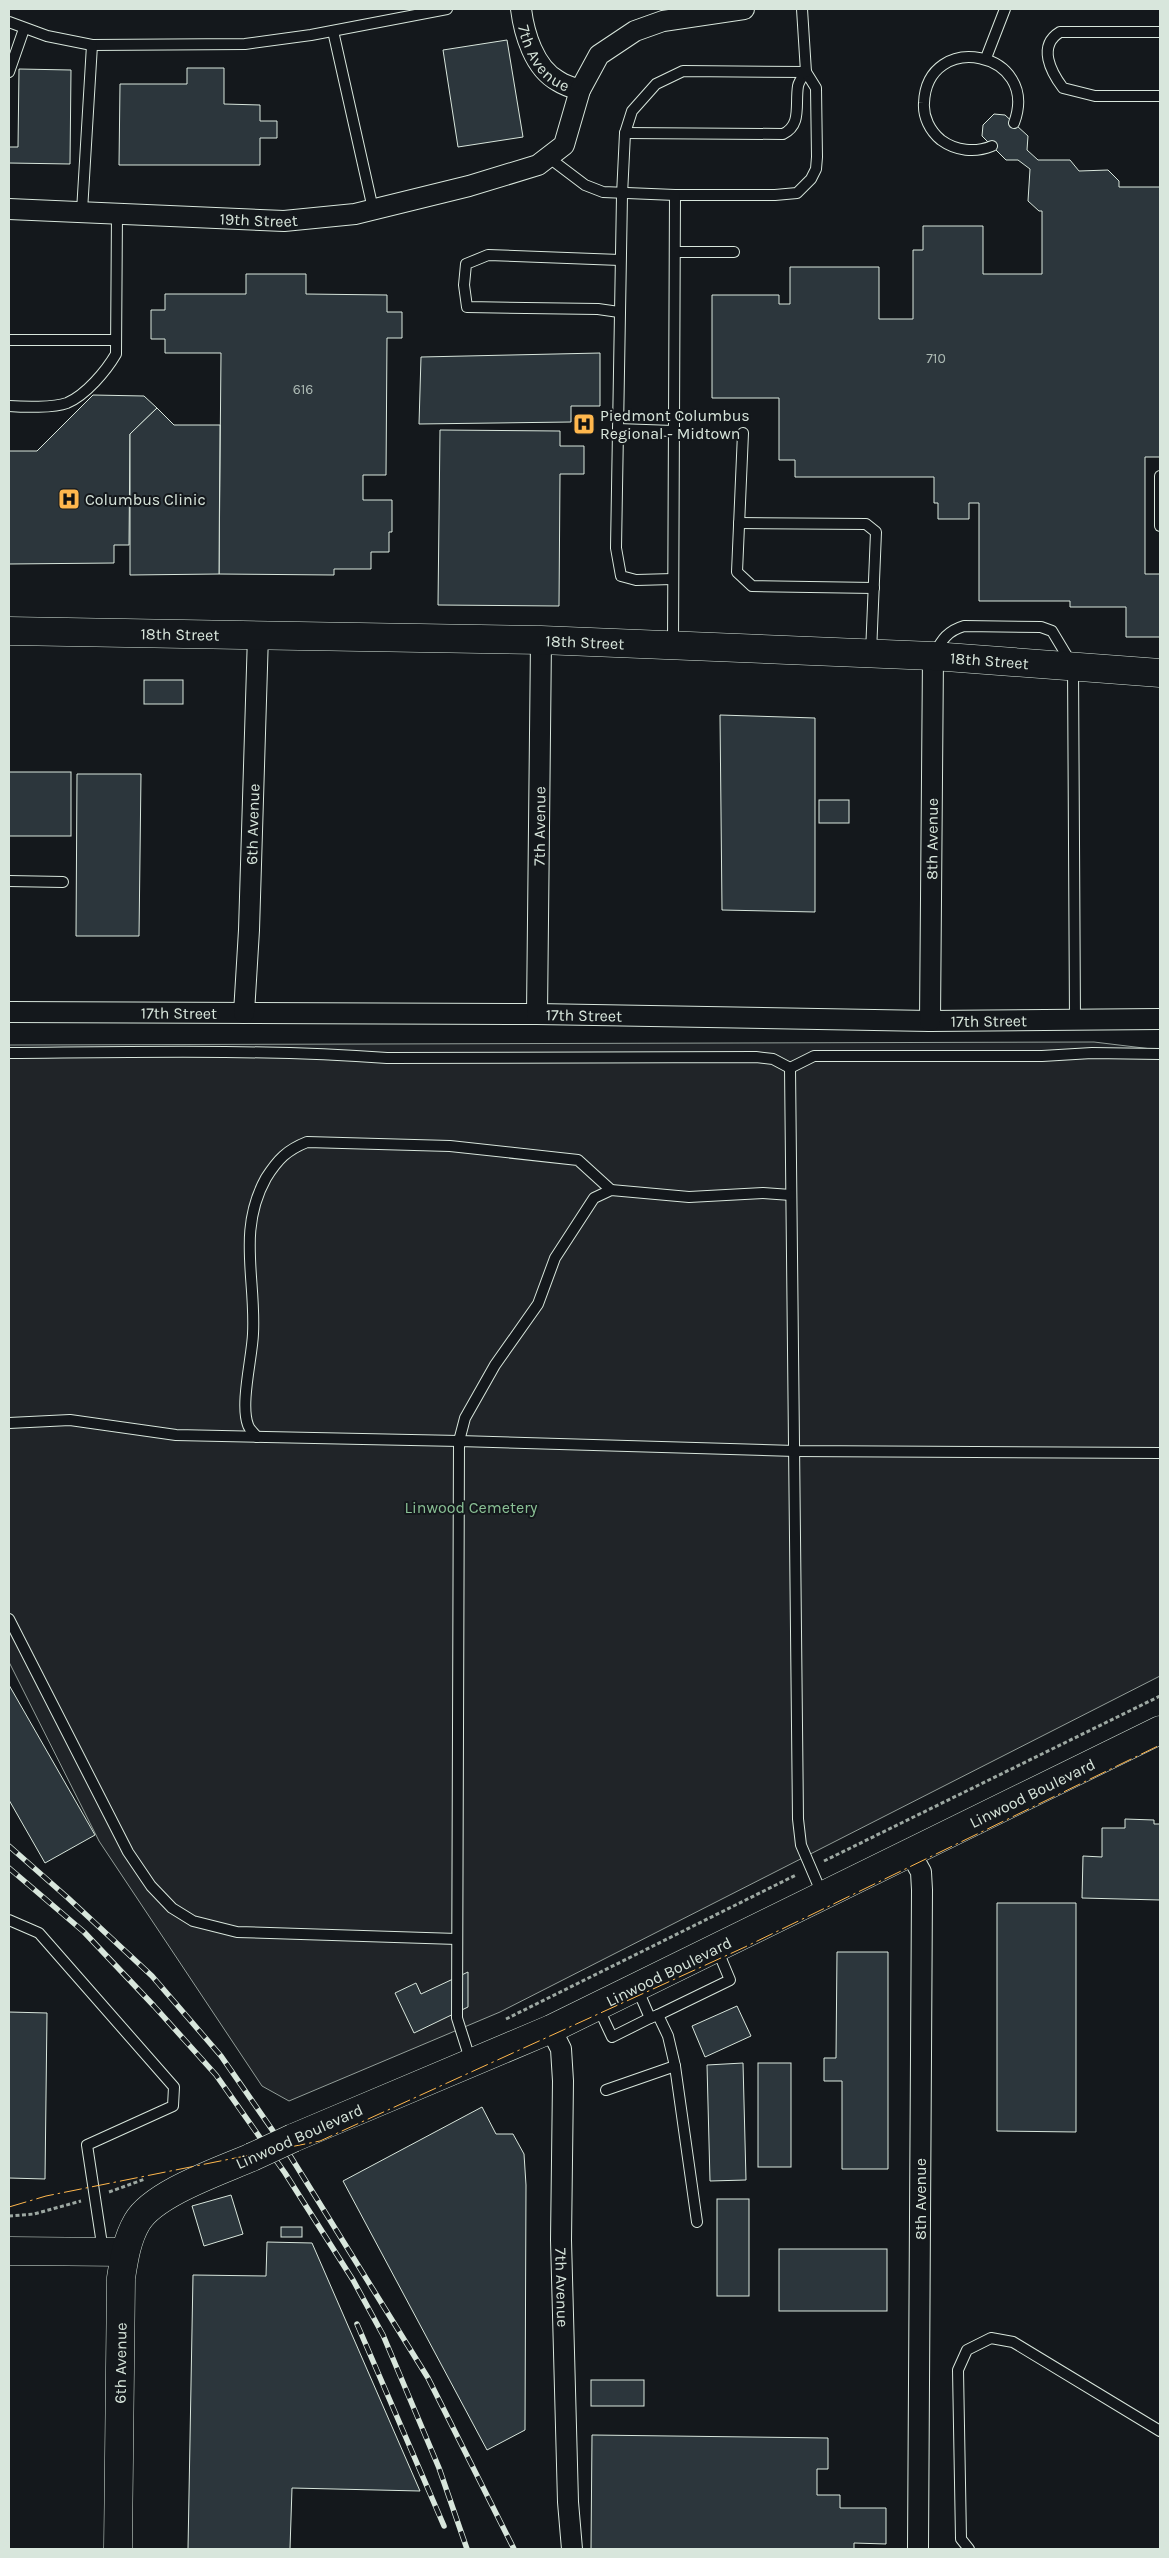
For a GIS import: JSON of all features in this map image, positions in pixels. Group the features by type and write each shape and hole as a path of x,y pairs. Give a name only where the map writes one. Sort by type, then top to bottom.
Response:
{"street":[{"name":"7th Avenue","path":"504,176 538,165 564,145 580,90 556,81 539,62 527,39 521,9"},
{"path":"580,90 599,55 635,31 663,21 744,9"},
{"name":"19th Street","path":"9,209 117,212 284,221 355,214 504,176"},
{"name":"18th Street","path":"9,631 541,640 932,656 1160,673"},
{"name":"6th Avenue","path":"244,1013 249,930 258,635"},
{"name":"7th Avenue","path":"537,1014 541,640"},
{"name":"8th Avenue","path":"930,1021 932,656"},
{"name":"17th Street","path":"9,1012 537,1014 930,1021 1160,1019"},
{"name":"Linwood Boulevard","path":"159,2186 252,2156 552,2029 1160,1730"},
{"name":"8th Avenue","path":"910,1852 920,1872 922,1890 918,2549"},
{"name":"7th Avenue","path":"552,2029 561,2049 564,2080 561,2240 568,2502 572,2549"},
{"name":"6th Avenue","path":"118,2549 121,2278 114,2252 150,2206 159,2186"},
{"path":"9,2251 114,2252"}],"lane":[{"path":"9,22 24,29 92,45 245,44 333,31 447,9"},
{"path":"548,157 585,185 603,192 622,195 775,195 797,192 811,180 816,168 816,88 806,72 802,9"},
{"path":"986,58 1005,9"},
{"path":"9,72 24,29"},
{"path":"333,31 373,209"},
{"path":"1160,32 1060,32 1052,37 1048,55 1051,72 1063,88 1095,96 1160,96"},
{"path":"82,211 92,45"},
{"path":"992,146 974,150 950,146 932,130 924,107 928,83 944,65 965,56 986,58 1005,70 1016,89 1018,110 1014,123"},
{"path":"672,579 636,580 621,576 616,548 620,260 625,133 632,111 640,101 656,84 683,71 806,72"},
{"path":"625,133 783,134 790,131 795,124 798,84 806,72"},
{"path":"673,645 675,195"},
{"path":"9,406 67,403 93,384 109,366 116,354 117,212"},
{"path":"675,252 734,252"},
{"path":"619,312 598,309 467,307 464,285 466,264 488,255 620,260"},
{"path":"9,340 116,340"},
{"path":"618,430 674,431"},
{"path":"743,434 737,572 752,586 874,588"},
{"path":"1160,476 1160,526"},
{"path":"739,523 866,524 876,532 871,653"},
{"path":"932,656 943,637 953,629 964,626 1041,627 1052,631 1073,666 1074,1019"},
{"path":"9,881 63,882"},
{"path":"9,1053 168,1052 341,1055 387,1058 756,1057 773,1059 790,1068"},
{"path":"790,1068 814,1056 1160,1054"},
{"path":"790,1068 798,1818 801,1845 822,1895"},
{"path":"257,1437 248,1425 246,1398 254,1309 248,1249 250,1223 258,1193 272,1169 288,1150 308,1142 450,1146 555,1156 578,1160 611,1190"},
{"path":"471,2063 458,2018 457,1939 459,1440 465,1418 495,1365 538,1304 554,1258 594,1198 611,1190 690,1197 763,1193 791,1195"},
{"path":"9,1423 70,1420 176,1436 459,1440 795,1451 1160,1453"},
{"path":"9,1619 128,1852 151,1886 172,1908 193,1921 237,1932 457,1939"},
{"path":"9,1920 40,1933 174,2088 174,2106 87,2145 95,2196 114,2252"},
{"path":"598,2006 612,2037 730,1980 716,1948"},
{"path":"637,1987 654,2017 668,2036 675,2066 698,2222"},
{"path":"606,2090 675,2066"},
{"path":"969,2549 962,2539 958,2370 967,2350 991,2338 1013,2342 1160,2431"}],"path":[{"path":"499,2022 1160,1696"},
{"path":"9,2216 34,2214 95,2196 159,2186"}],"green space":[{"name":"Linwood Cemetery","path":"1094,1042 1160,1050 1160,1676 500,2012 289,2101 262,2086 99,1841 9,1662 9,1045"}],"building":[{"path":"507,40 523,137 458,147 443,50"},
{"path":"187,68 224,68 224,104 260,105 260,121 277,121 277,138 260,138 260,165 119,165 120,84 187,84"},
{"path":"19,69 71,70 70,164 9,163 9,147 18,147"},
{"path":"994,114 1005,115 1028,136 1027,150 1038,160 1070,160 1079,171 1108,170 1119,181 1119,187 1160,187 1160,457 1145,457 1145,574 1160,574 1160,637 1126,637 1126,607 1070,607 1070,601 979,601 979,503 969,503 969,519 938,519 938,503 934,503 934,477 795,477 795,460 779,460 779,398 712,398 712,295 779,295 779,304 790,304 790,267 879,267 879,319 913,319 913,250 923,250 923,226 983,226 983,274 1042,274 1042,211 1039,211 1028,201 1030,169 1018,160 1006,160 982,136 983,125"},
{"path":"246,274 306,274 306,294 387,295 387,312 402,312 402,338 387,338 386,475 363,475 363,500 392,500 392,532 389,532 389,552 371,552 371,569 334,569 334,575 219,574 221,353 165,353 165,339 151,339 151,310 165,310 165,294 246,294"},
{"path":"600,353 600,406 571,406 571,422 419,424 421,357"},
{"name":"Columbus Clinic","path":"93,395 144,396 157,408 130,434 129,545 114,545 114,563 9,564 9,451 37,451"},
{"path":"157,408 174,425 220,425 219,574 130,575 130,434"},
{"path":"440,430 560,431 560,446 584,446 584,474 560,474 559,606 438,605"},
{"path":"144,680 183,680 183,704 144,704"},
{"path":"720,715 815,718 815,912 722,910"},
{"path":"9,772 71,772 71,836 9,836"},
{"path":"77,774 141,774 139,936 76,936"},
{"path":"819,800 849,800 849,823 819,823"},
{"path":"9,1685 95,1835 45,1863 9,1800"},
{"path":"1125,1819 1154,1820 1154,1824 1160,1824 1160,1900 1082,1898 1083,1856 1102,1857 1102,1828 1125,1828"},
{"path":"997,1903 1076,1903 1076,2132 997,2131"},
{"path":"837,1952 888,1952 888,2169 842,2169 842,2081 824,2081 824,2058 836,2058"},
{"path":"468,1972 468,2007 414,2033 395,1993 416,1983 421,1994"},
{"path":"737,2006 751,2036 705,2057 692,2026"},
{"path":"9,2012 47,2013 45,2179 9,2178"},
{"path":"743,2063 746,2180 710,2181 707,2065"},
{"path":"758,2063 791,2063 791,2167 758,2167"},
{"path":"482,2107 496,2134 513,2134 524,2154 526,2185 525,2430 487,2450 343,2181"},
{"path":"231,2195 243,2234 204,2246 192,2206"},
{"path":"717,2199 749,2199 749,2296 717,2296"},
{"path":"281,2227 302,2227 302,2237 281,2237"},
{"path":"267,2242 312,2243 420,2491 292,2488 290,2549 188,2549 193,2275 266,2276"},
{"path":"779,2249 887,2249 887,2311 779,2311"},
{"path":"591,2380 644,2380 644,2406 591,2406"},
{"path":"592,2435 828,2438 828,2469 817,2469 817,2495 840,2495 840,2508 886,2508 886,2544 854,2543 854,2549 591,2549"}],"railway":[{"path":"9,1846 152,1976 221,2056 289,2154 428,2378 514,2549"},
{"path":"9,1868 84,1932 154,2006 216,2075 285,2173 353,2280 383,2335 439,2468 467,2549"},
{"path":"357,2324 444,2526"}],"power":[{"path":"9,2207 46,2196 320,2141 745,1947 1160,1745"}],"place":[{"name":"Piedmont Columbus Regional - Midtown","path":"584,424"},
{"name":"Columbus Clinic","path":"69,499"}]}
